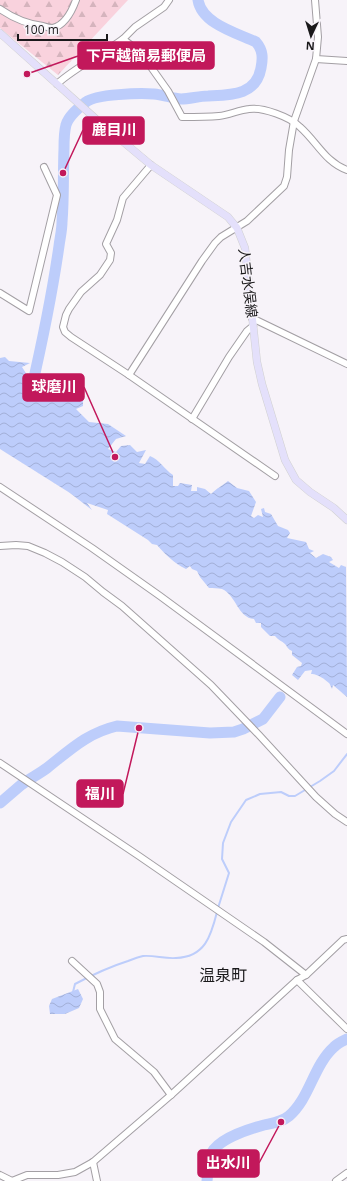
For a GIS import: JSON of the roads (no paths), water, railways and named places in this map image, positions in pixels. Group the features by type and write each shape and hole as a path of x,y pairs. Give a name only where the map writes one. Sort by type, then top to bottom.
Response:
{"main road":[{"name":"人吉水俣線","path":"0,33 151,166 228,217 237,228 245,248 257,362 262,384 285,460 296,480 310,492 334,508 347,520"}],"street":[{"path":"0,8 12,17 34,25 52,28 65,21 76,0"},
{"path":"57,84 66,75 111,48 123,39 136,27 164,7 169,0"},
{"path":"129,375 215,243 247,221 284,186 287,177 289,150 294,121 316,59 318,37 315,0"},
{"path":"123,39 141,53 168,91 182,117 227,115 252,109 283,116 294,121 302,128 332,162 347,170"},
{"path":"316,59 347,60"},
{"path":"151,166 123,198 117,220 106,244 111,253 110,260 100,275 81,292 69,309 63,326 65,332 275,476"},
{"path":"0,293 29,311 58,195 44,167"},
{"path":"192,419 229,357 253,322 347,364"},
{"path":"0,487 92,548 160,596 347,734"},
{"path":"0,546 28,546 45,553 85,577 102,592 122,606 211,685 316,797 335,814 347,822"},
{"path":"0,763 264,942 306,975"},
{"path":"0,1175 12,1181 27,1174 58,1175 75,1172 93,1162 345,939"},
{"path":"72,961 97,984 100,992 100,1009 115,1039 154,1072 171,1094"},
{"path":"297,980 347,1029"},
{"path":"341,1022 347,1017"},
{"path":"93,1162 97,1181"},
{"path":"336,1181 347,1173"}],"water":[{"path":"5,357 9,361 30,363 22,367 29,378 37,376 46,386 52,389 59,389 55,380 83,397 83,406 76,409 89,422 108,424 126,436 116,439 108,449 116,452 121,446 130,445 137,452 146,450 139,463 145,464 150,456 159,462 173,475 173,486 178,486 180,483 192,485 191,491 197,491 197,487 205,489 211,494 228,481 237,488 249,491 256,502 251,516 254,518 258,515 263,517 261,509 264,508 265,512 271,514 278,526 288,530 290,533 287,538 306,542 309,549 314,551 310,553 316,558 323,554 331,557 333,560 329,562 339,568 341,565 346,567 347,697 333,685 332,689 329,683 323,678 315,674 311,674 312,670 305,671 298,680 292,675 297,667 301,666 302,663 292,655 292,651 284,643 275,636 270,636 261,627 261,623 256,623 254,619 244,615 227,592 222,589 209,588 197,571 192,569 190,566 186,569 178,564 157,545 152,544 107,514 108,510 87,503 92,510 70,493 0,449 0,358"},
{"path":"78,989 83,999 79,1008 65,1014 50,1014 49,1006 52,999"}],"waterway":[{"path":"31,391 50,301 61,231 64,137 66,125 71,116 86,102 99,97 129,94 157,94 188,99 233,94 248,89 254,84 258,77 262,57 260,48 256,42 221,27 206,15 198,0"},
{"path":"0,803 21,785 47,768 79,743 106,729 117,726 210,733 234,732 263,719 280,697"},
{"path":"218,908 229,873 222,859 223,843 231,822 246,800 260,794 281,792 289,796 295,796 334,771 347,754"},
{"path":"73,992 75,984 94,974 137,957 147,956 176,958 194,954 205,944 209,937 217,912"},
{"path":"207,1181 210,1157 218,1145 241,1132 280,1121 289,1116 302,1100 321,1063 327,1055 340,1042 347,1039"}],"place":[{"name":"下戸越簡易郵便局","path":"27,74"},
{"name":"鹿目川","path":"63,173"},
{"name":"球磨川","path":"115,457"},
{"name":"福川","path":"139,728"},
{"name":"出水川","path":"281,1122"}],"district":[{"name":"温泉町","path":"223,975"}]}
